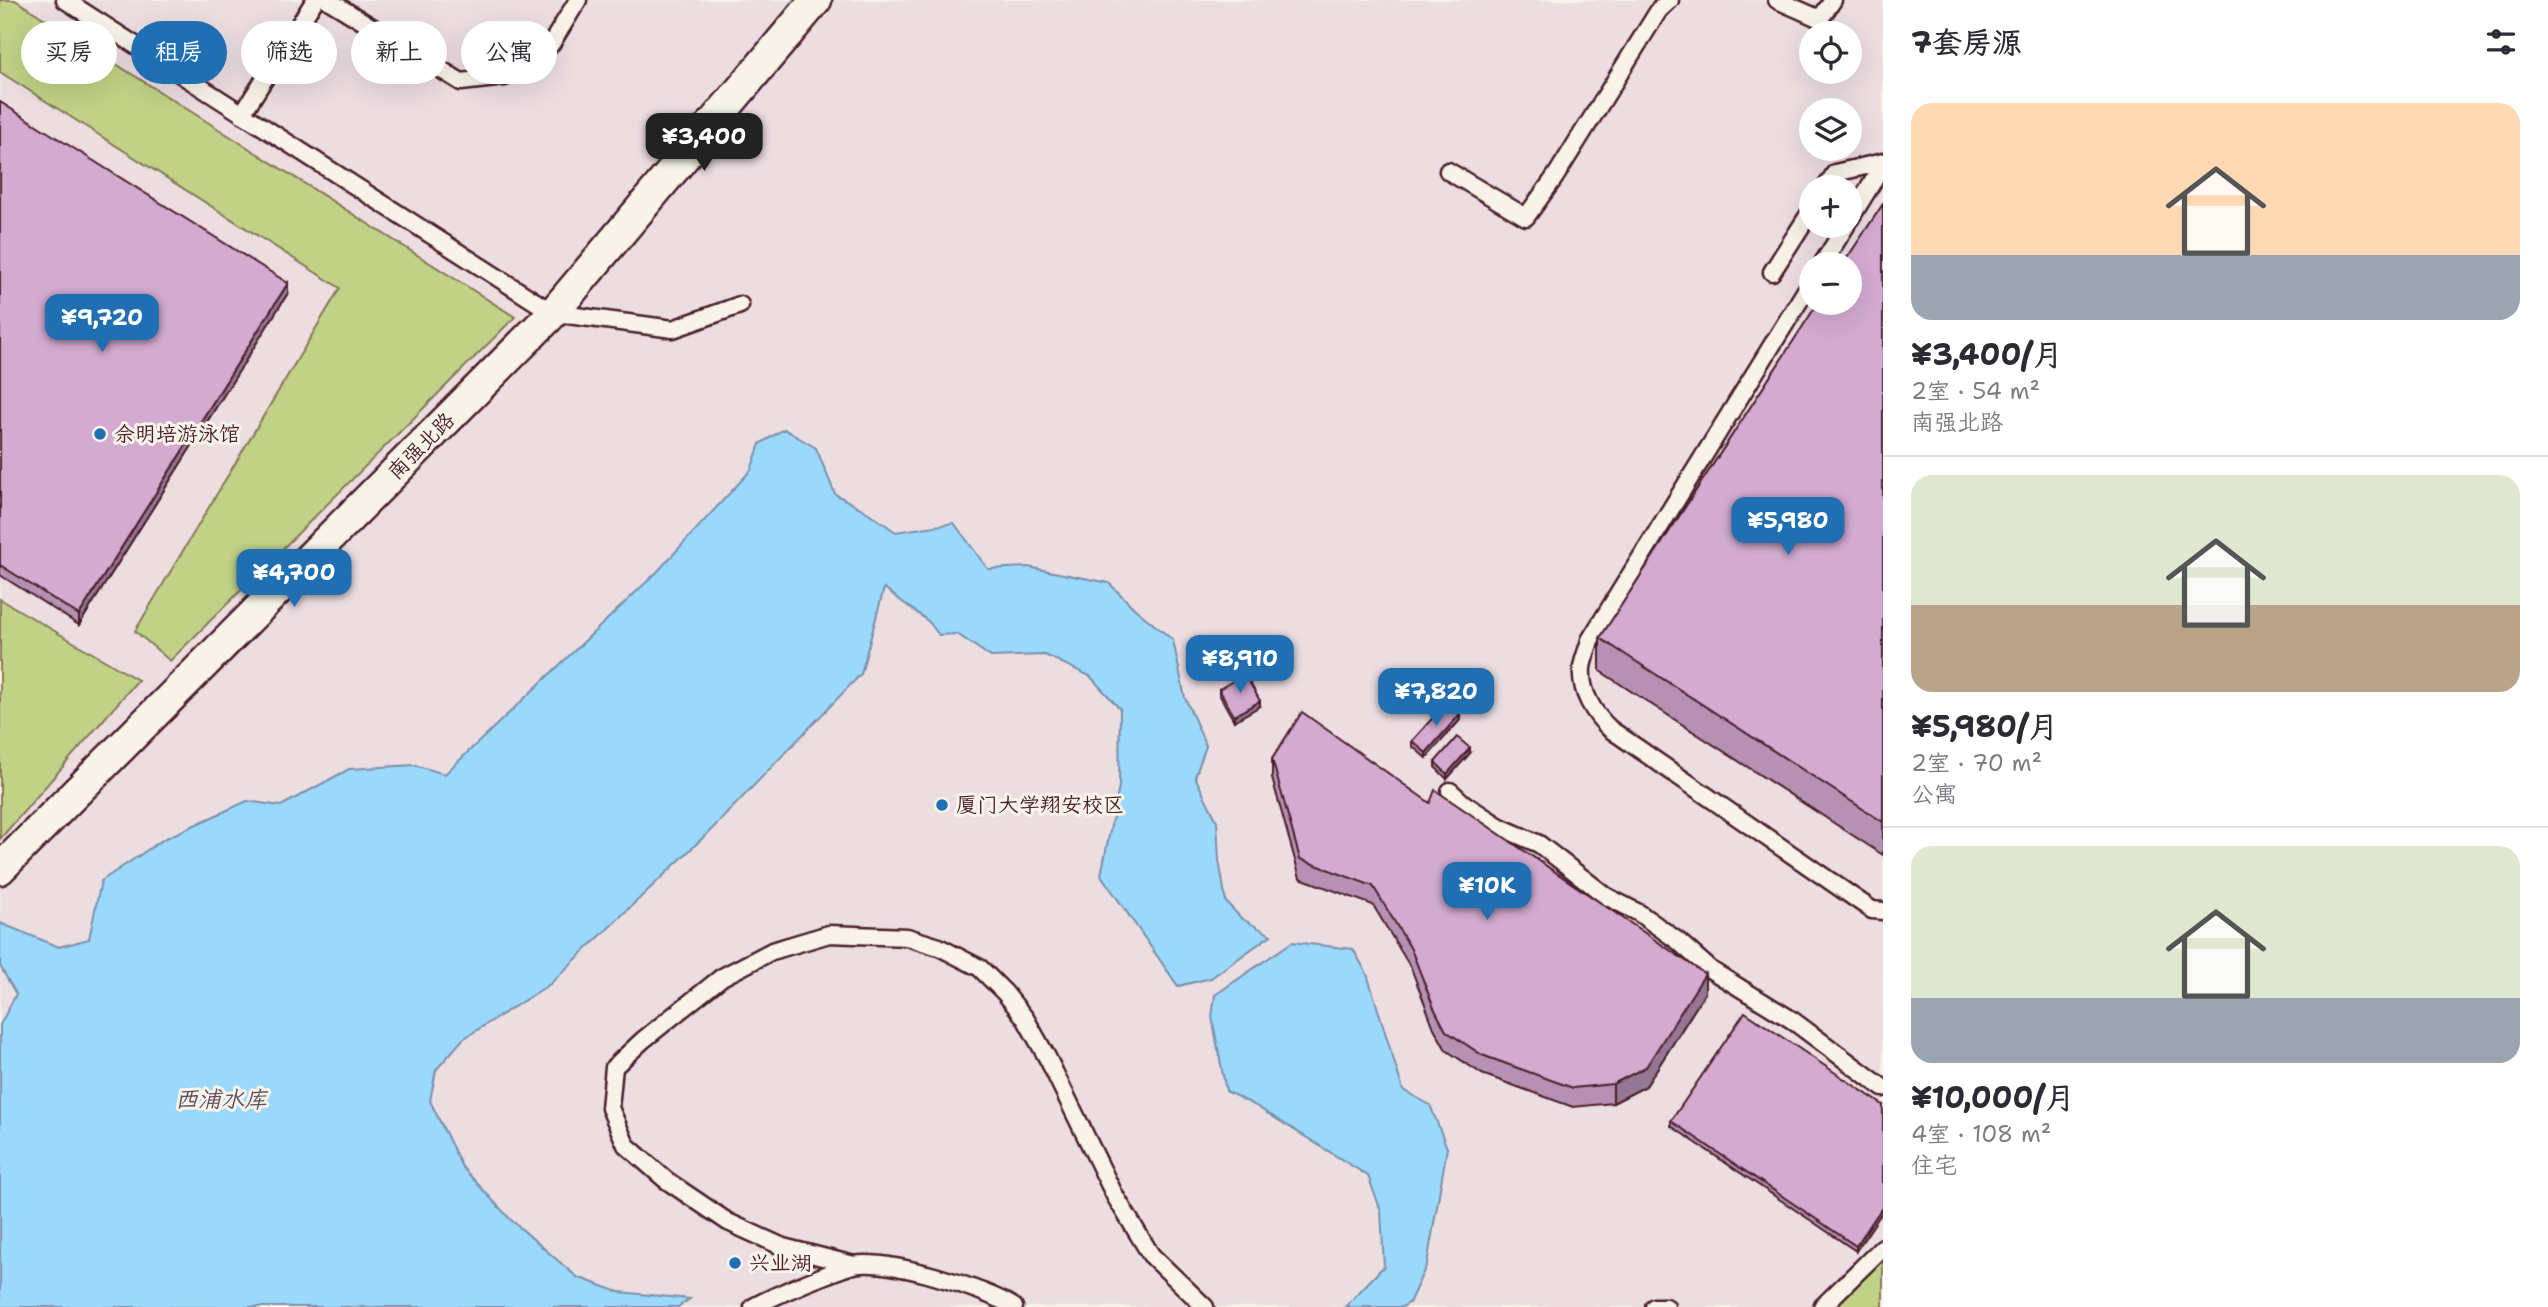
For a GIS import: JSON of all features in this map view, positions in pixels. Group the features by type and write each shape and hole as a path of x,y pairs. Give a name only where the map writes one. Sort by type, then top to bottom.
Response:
{"street":[{"name":"南强北路","path":"0,869 553,313 816,0"}],"lane":[{"path":"65,0 553,313 673,329 740,305"},
{"path":"242,114 315,0"},
{"path":"328,0 461,82 505,76 514,70 551,44 578,0"},
{"path":"1448,171 1526,217 1555,177 1659,10 1670,0"},
{"path":"1777,0 1820,19 1833,0"},
{"path":"1834,175 1883,163"},
{"path":"1862,199 1883,163"},
{"path":"1772,272 1799,230"},
{"path":"1799,301 1590,640 1582,669 1587,696 1596,716 1610,729 1872,910 1883,911"},
{"path":"1450,791 1463,803 1500,827 1539,844 1606,896 1639,913 1678,941 1711,970 1792,1020 1883,1088"},
{"path":"1014,1307 1000,1298 968,1286 889,1266 854,1265 783,1247 728,1222 666,1180 626,1146 610,1108 614,1067 722,977 772,951 829,934 906,937 939,947 980,968 1025,1018 1115,1196 1151,1255 1205,1307"},
{"path":"1822,1307 1883,1247"},
{"path":"753,1307 783,1291 854,1265"},
{"path":"1654,1307 1666,1307"}],"shaded area":[{"name":"厦门大学翔安校区","path":"0,0 1883,0 1883,1307 0,1307"}],"green space":[{"path":"0,0 15,0 48,21 21,21 21,84 117,84 117,65 131,74 131,84 147,84 515,317 170,661 135,631 340,288 0,72"},
{"path":"0,599 138,680 0,839"},
{"path":"1883,1252 1883,1307 1814,1307"}],"water":[{"name":"西浦水库","path":"784,429 816,448 835,494 896,532 954,523 988,569 1028,567 1109,583 1135,609 1173,640 1185,698 1206,746 1195,777 1217,821 1219,860 1226,902 1241,918 1271,935 1211,978 1178,986 1101,875 1119,787 1120,709 1090,676 1045,655 991,657 957,634 939,635 929,622 884,588 861,674 712,829 550,984 463,1039 436,1070 430,1101 462,1167 510,1219 577,1277 619,1292 690,1299 678,1307 0,1307 0,1025 16,994 0,966 0,923 59,947 89,939 101,881 164,839 247,801 281,806 349,769 414,765 445,774 657,572 751,470 760,444"},
{"path":"1292,942 1353,949 1367,974 1403,1090 1430,1105 1447,1148 1427,1264 1409,1303 1402,1307 1345,1307 1384,1266 1381,1211 1368,1176 1256,1106 1226,1091 1212,1017 1215,995"}],"building":[{"name":"佘明培游泳馆","path":"0,102 288,283 79,615 0,565"},
{"path":"1883,204 1883,822 1600,638 1810,315 1862,315 1862,252 1851,252"},
{"path":"1245,674 1260,701 1234,716 1219,689"},
{"path":"1447,702 1460,714 1426,753 1412,741"},
{"path":"1302,712 1430,803 1435,790 1705,974 1646,1067 1613,1084 1573,1088 1482,1055 1446,1031 1411,949 1373,886 1300,859 1272,759"},
{"path":"1457,737 1470,748 1447,774 1435,762"},
{"path":"1745,1012 1883,1105 1883,1206 1856,1246 1671,1121"}],"place":[{"name":"佘明培游泳馆","path":"100,434"},
{"name":"厦门大学翔安校区","path":"942,805"},
{"name":"兴业湖","path":"735,1263"}]}
